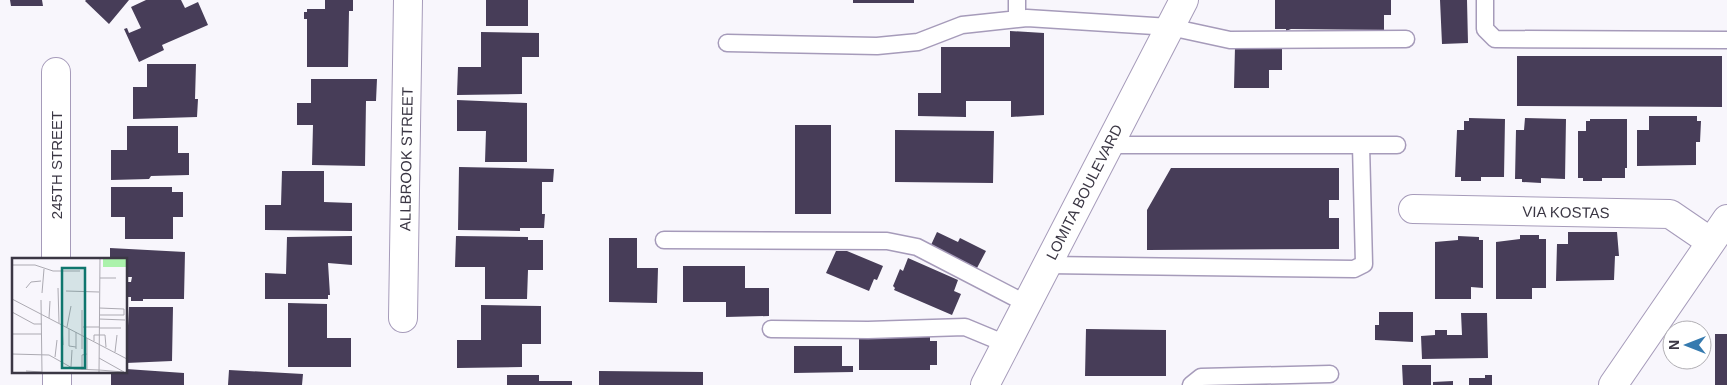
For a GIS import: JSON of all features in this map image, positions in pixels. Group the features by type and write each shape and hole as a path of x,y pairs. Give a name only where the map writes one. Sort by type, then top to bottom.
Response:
{"street":[{"name":"ALLBROOK STREET","path":"404,318 408,0"},
{"name":"LOMITA BOULEVARD","path":"991,384 1006,344 1184,0"},
{"name":"245TH STREET","path":"56,72 56,258"},
{"name":"VIA KOSTAS","path":"1413,209 1670,214 1711,242"},
{"path":"1613,385 1727,219"},
{"path":"57,372 57,385"}],"lane":[{"path":"1017,0 1017,20"},
{"path":"1485,0 1485,29 1495,39 1727,40"},
{"path":"727,43 877,46 918,42 962,25 1017,20 1170,27 1230,40 1406,38"},
{"path":"1109,145 1397,145"},
{"path":"1047,265 1354,270 1364,264 1361,145"},
{"path":"664,240 887,241 917,247 1027,304"},
{"path":"771,329 868,330 965,327 1006,344"},
{"path":"1191,385 1201,377 1330,374"}],"building":[{"path":"10,0 42,0 43,6 11,6"},
{"path":"86,0 129,0 109,24"},
{"path":"146,0 181,0 185,8 198,2 208,25 162,45 164,50 139,62 124,29 127,28 129,33 141,28 131,7"},
{"path":"325,0 353,0 353,11 349,11 348,67 307,67 307,19 304,19 304,12 307,12 307,9 325,9"},
{"path":"486,0 528,0 528,26 486,26"},
{"path":"853,0 914,0 914,3 853,3"},
{"path":"1275,0 1391,0 1391,15 1384,15 1384,30 1291,29 1286,31 1286,29 1275,29"},
{"path":"1440,0 1467,0 1468,43 1442,44"},
{"path":"1010,31 1044,33 1044,115 1011,117 1011,101 966,101 966,117 918,116 918,93 941,93 941,47 1010,47"},
{"path":"481,32 539,33 539,57 522,57 522,94 457,95 458,67 481,67"},
{"path":"1235,47 1282,47 1282,70 1269,70 1269,88 1234,88"},
{"path":"1517,56 1722,56 1722,107 1517,106"},
{"path":"147,64 196,64 195,99 198,99 197,117 133,119 133,87 147,87"},
{"path":"311,79 377,79 376,101 366,101 365,166 312,165 313,125 297,125 297,103 311,103"},
{"path":"457,100 527,103 527,162 485,162 486,131 457,131"},
{"path":"1649,116 1697,116 1697,121 1701,121 1700,142 1696,142 1696,165 1637,166 1637,130 1649,130"},
{"path":"1469,118 1505,119 1504,177 1481,177 1481,181 1461,181 1461,177 1455,177 1457,130 1464,130 1464,121 1469,121"},
{"path":"1525,118 1566,119 1565,179 1541,178 1541,183 1522,182 1522,179 1515,179 1516,130 1524,130"},
{"path":"1590,119 1627,119 1627,168 1625,168 1625,178 1602,178 1602,181 1583,181 1583,178 1578,178 1578,131 1586,131 1586,121 1590,121"},
{"path":"795,125 831,125 831,214 795,214"},
{"path":"127,126 178,126 178,153 189,153 189,175 111,180 111,150 127,150"},
{"path":"895,130 994,131 993,183 895,182"},
{"path":"459,167 554,169 553,182 542,182 542,214 545,214 544,228 520,228 520,231 458,230"},
{"path":"1171,168 1339,168 1339,200 1329,200 1329,218 1339,218 1339,249 1147,250 1147,210"},
{"path":"282,171 324,171 324,202 352,203 352,231 265,230 265,205 281,205"},
{"path":"111,187 172,187 172,192 183,192 183,217 173,217 173,239 125,239 125,217 111,217"},
{"path":"937,232 958,242 960,238 986,251 977,268 931,245"},
{"path":"1568,232 1617,232 1619,256 1615,256 1614,280 1556,281 1557,244 1568,244"},
{"path":"1520,235 1539,235 1539,239 1546,239 1546,288 1532,288 1532,299 1496,299 1496,242 1520,239"},
{"path":"352,236 352,265 328,263 330,295 328,295 328,299 265,299 265,273 286,274 287,237"},
{"path":"456,236 528,237 528,240 543,240 543,270 528,270 527,299 485,299 485,267 455,267"},
{"path":"1458,236 1479,237 1479,240 1483,240 1483,288 1471,287 1471,299 1435,299 1435,242 1458,240"},
{"path":"609,238 637,238 637,268 658,268 657,303 609,302"},
{"path":"110,248 185,252 184,299 143,299 143,301 131,301 131,297 128,297 128,282 131,282 132,277 128,277 128,258 110,258"},
{"path":"836,251 847,251 883,266 877,280 874,279 869,291 826,273"},
{"path":"908,258 958,280 954,291 961,294 952,315 894,290 893,286 900,269 903,271"},
{"path":"683,266 745,266 745,288 769,288 769,316 726,317 726,302 683,302"},
{"path":"288,303 327,304 327,338 351,338 351,367 288,367"},
{"path":"481,305 541,306 541,344 522,344 522,367 457,368 457,340 481,340"},
{"path":"129,307 173,307 172,361 128,363"},
{"path":"1379,312 1413,312 1413,342 1375,340 1375,325 1379,325"},
{"path":"1461,313 1487,313 1488,358 1422,359 1421,336 1435,335 1435,330 1447,330 1447,335 1462,335"},
{"path":"1086,329 1166,330 1166,376 1085,376"},
{"path":"1715,334 1727,334 1727,385 1715,385"},
{"path":"859,335 930,335 930,341 937,341 937,365 930,365 930,370 859,370"},
{"path":"794,346 842,346 842,366 853,366 853,372 794,373"},
{"path":"1402,365 1431,365 1431,385 1403,385"},
{"path":"128,369 184,373 184,385 111,385 111,372 128,372"},
{"path":"229,370 303,374 302,385 228,385"},
{"path":"599,371 703,372 703,385 599,385"},
{"path":"507,375 539,375 539,381 572,381 572,385 507,385"},
{"path":"1485,375 1492,375 1492,385 1469,385 1469,378 1485,378"},
{"path":"1453,381 1453,385 1433,385 1433,382"}]}
